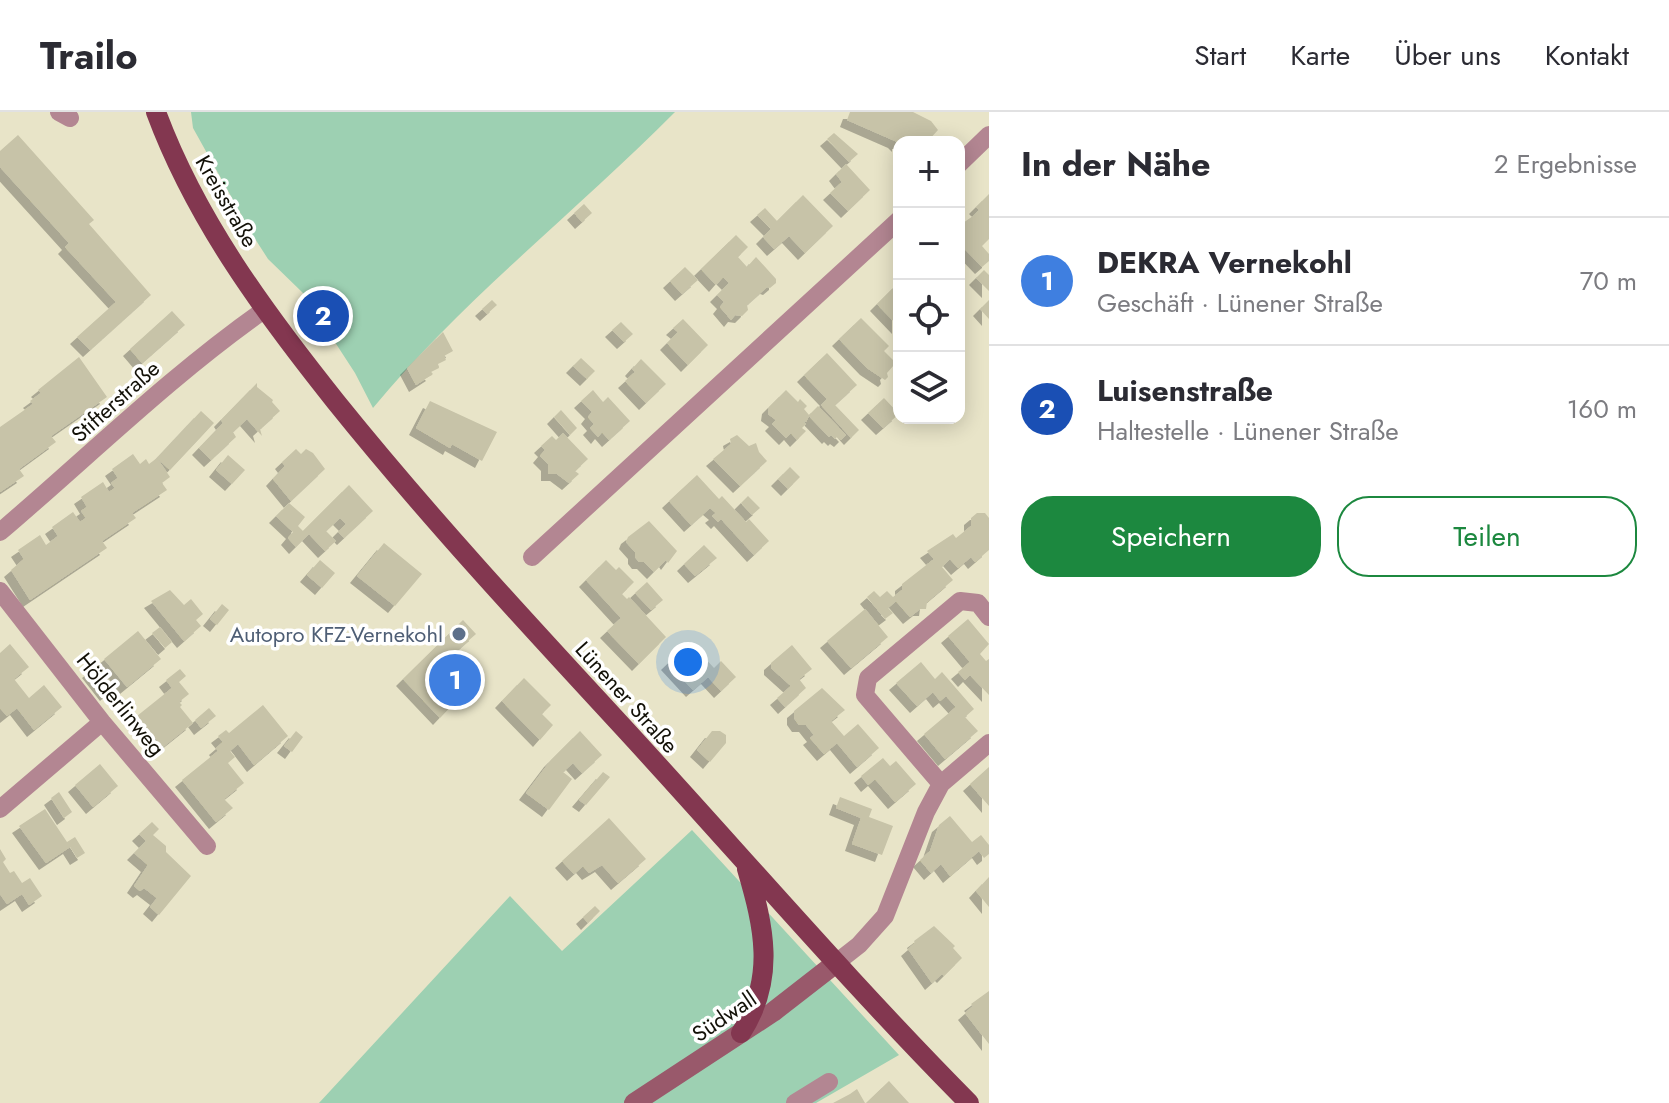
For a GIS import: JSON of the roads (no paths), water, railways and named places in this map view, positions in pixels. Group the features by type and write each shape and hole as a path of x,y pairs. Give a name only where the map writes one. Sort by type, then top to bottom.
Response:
{"main road":[{"name":"Kreisstraße","path":"156,112 196,201 264,310"},
{"name":"Lünener Straße","path":"264,310 414,496 746,865 969,1103"},
{"path":"741,1033 751,1018 759,996 765,958 759,911 746,865"},
{"name":"Südwall","path":"634,1103 741,1033 836,963"}],"street":[{"path":"965,158 989,135"},
{"path":"532,557 893,226"},
{"name":"Stifterstraße","path":"0,532 173,381 264,310"},
{"name":"Hölderlinweg","path":"0,591 102,722 207,846"},
{"path":"941,784 865,695 868,678 960,601 978,603 989,617"},
{"path":"0,809 102,722"},
{"path":"836,963 859,945 885,916 926,812 941,784 989,743"},
{"path":"795,1103 829,1082"}],"place":[{"name":"Luisenstraße","path":"323,316"},
{"name":"Autopro KFZ-Vernekohl","path":"459,634"},
{"name":"DEKRA Vernekohl","path":"455,680"}]}
